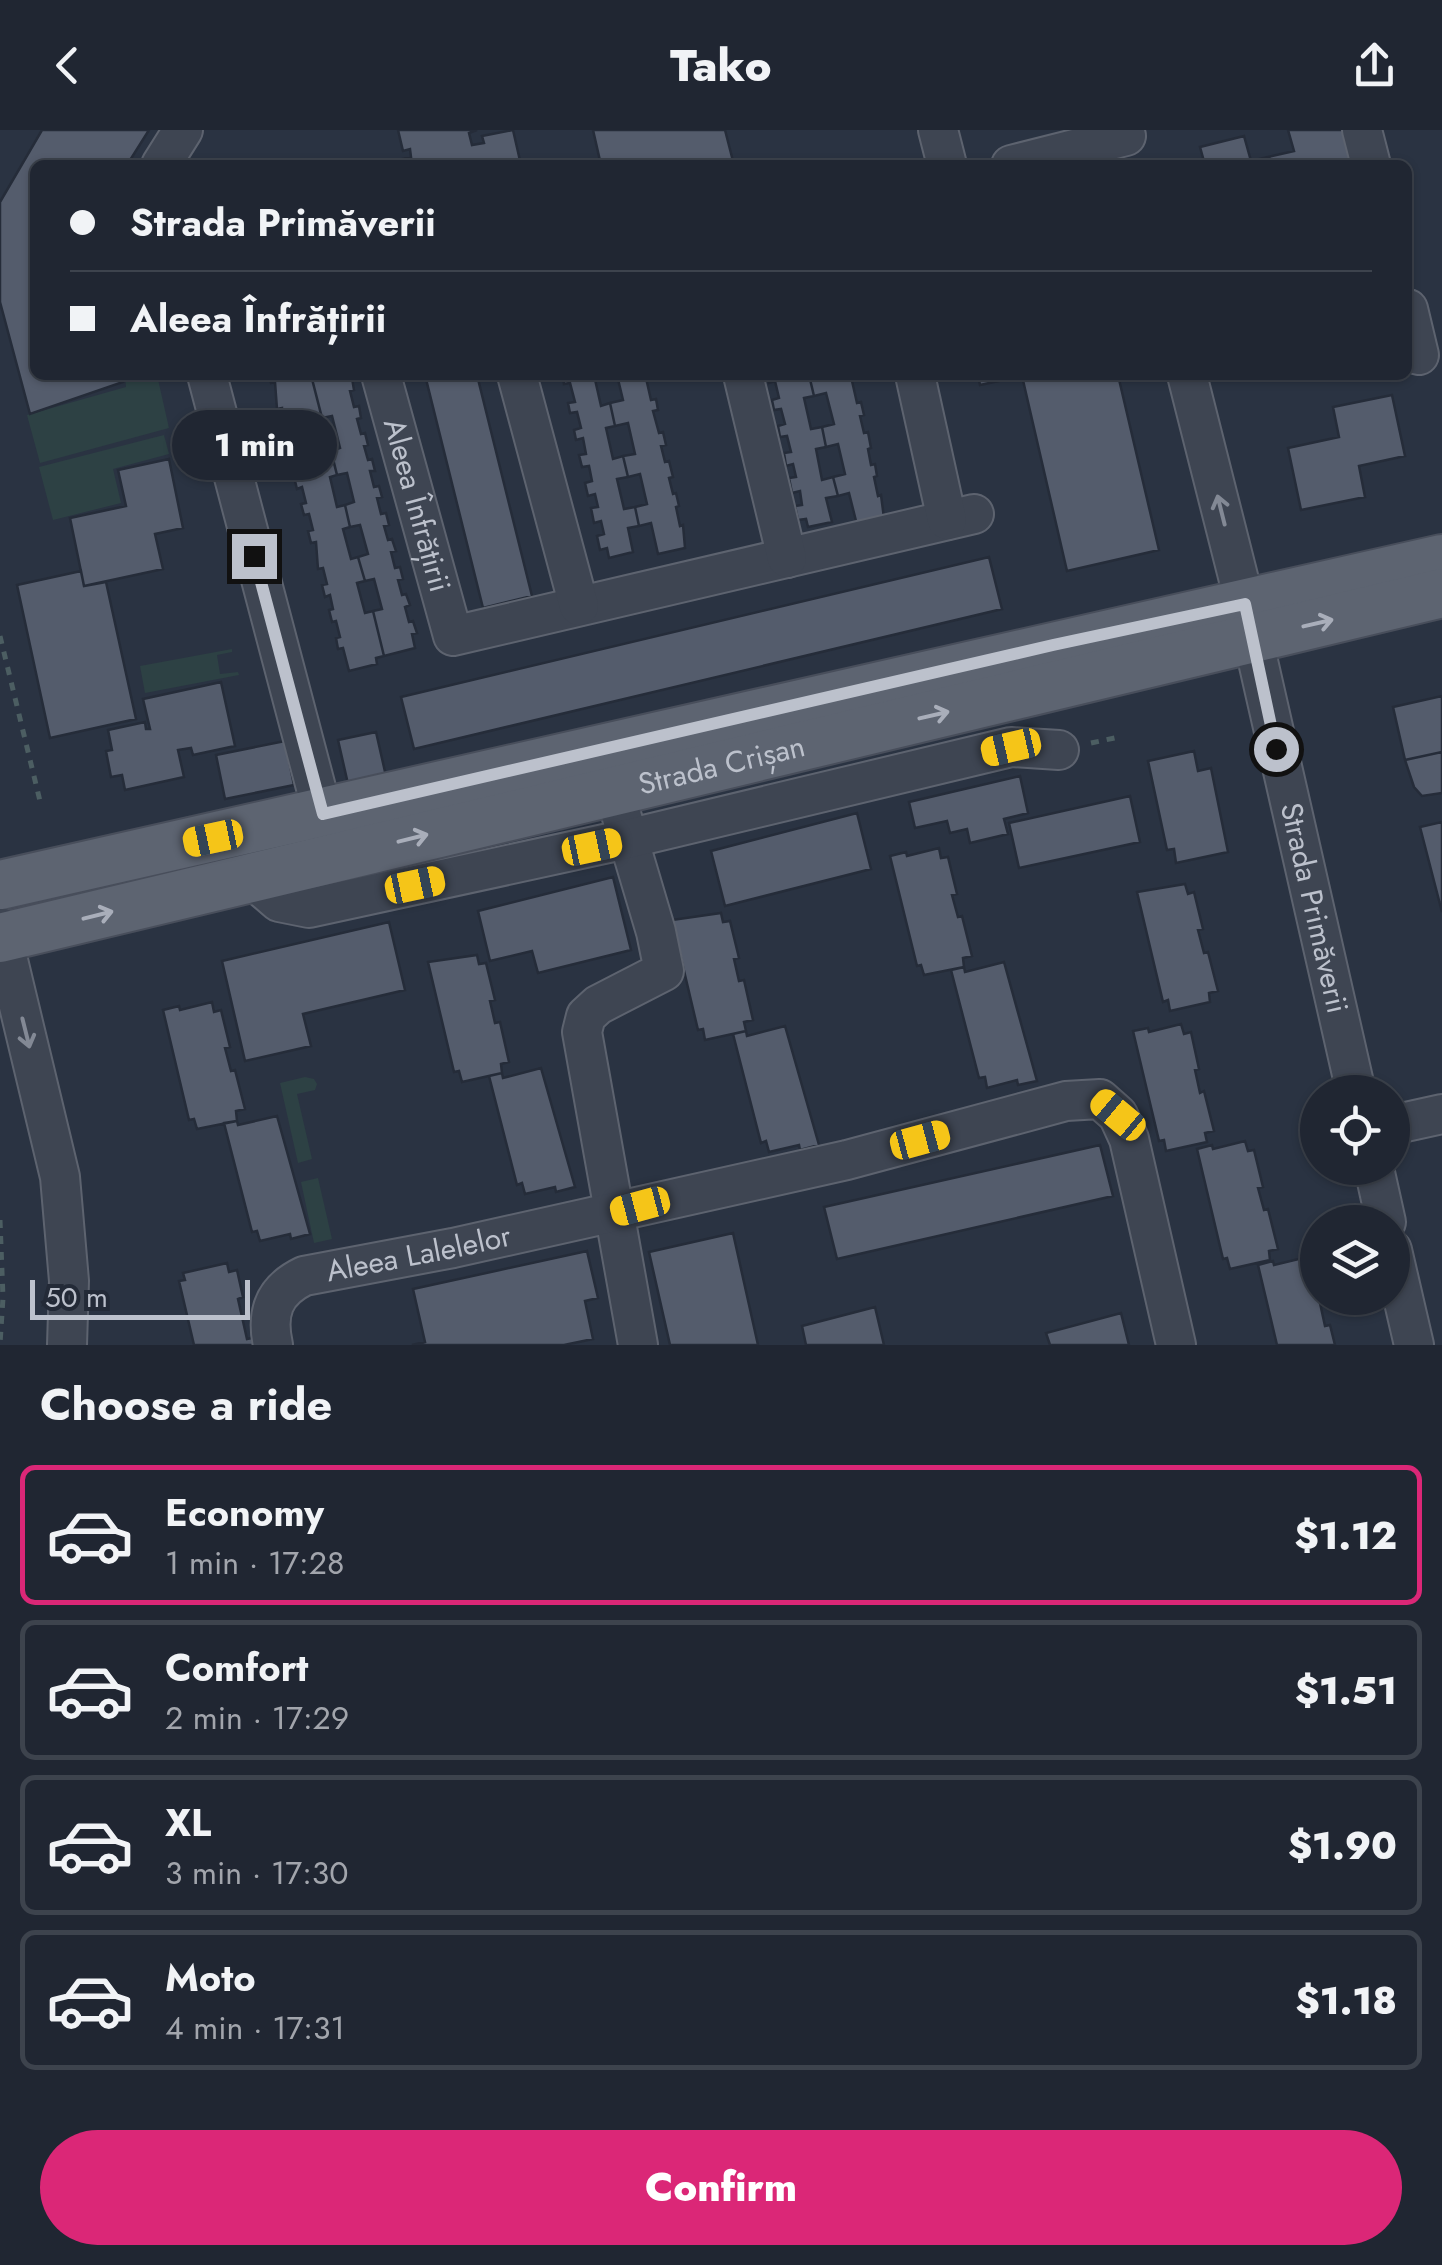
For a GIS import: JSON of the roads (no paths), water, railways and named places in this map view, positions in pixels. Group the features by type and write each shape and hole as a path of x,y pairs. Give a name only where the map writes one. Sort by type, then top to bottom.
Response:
{"main road":[{"name":"Strada Crișan","path":"610,770 853,734 1249,622 1442,559"},
{"name":"Strada Crișan","path":"0,884 328,836 610,770 1053,645 1249,622 1442,593"},
{"name":"Strada Crișan","path":"1,934 251,878 328,836"}],"street":[{"path":"165,160 183,130"},
{"path":"938,130 945,160"},
{"path":"1362,130 1370,160"},
{"path":"1039,160 1128,144"},
{"path":"1412,325 1419,354"},
{"path":"208,380 328,836"},
{"name":"Aleea Înfrățirii","path":"382,380 453,636 579,606"},
{"path":"518,380 579,606 961,517 917,380"},
{"path":"744,380 787,558"},
{"name":"Strada Primăverii","path":"1188,380 1249,622 1352,1075"},
{"path":"853,734 864,780"},
{"path":"251,878 279,902 309,908 627,839 1011,747 1059,750"},
{"path":"610,770 664,971 598,1005 586,1016 582,1032 638,1345"},
{"path":"1,934 60,1176 70,1281 67,1345"},
{"name":"Aleea Lalelelor","path":"273,1345 268,1314 286,1284 304,1276 847,1160 1066,1101 1100,1099 1118,1115 1128,1139 1176,1345"},
{"path":"1410,1120 1442,1114"},
{"path":"1407,1315 1414,1345"}]}
